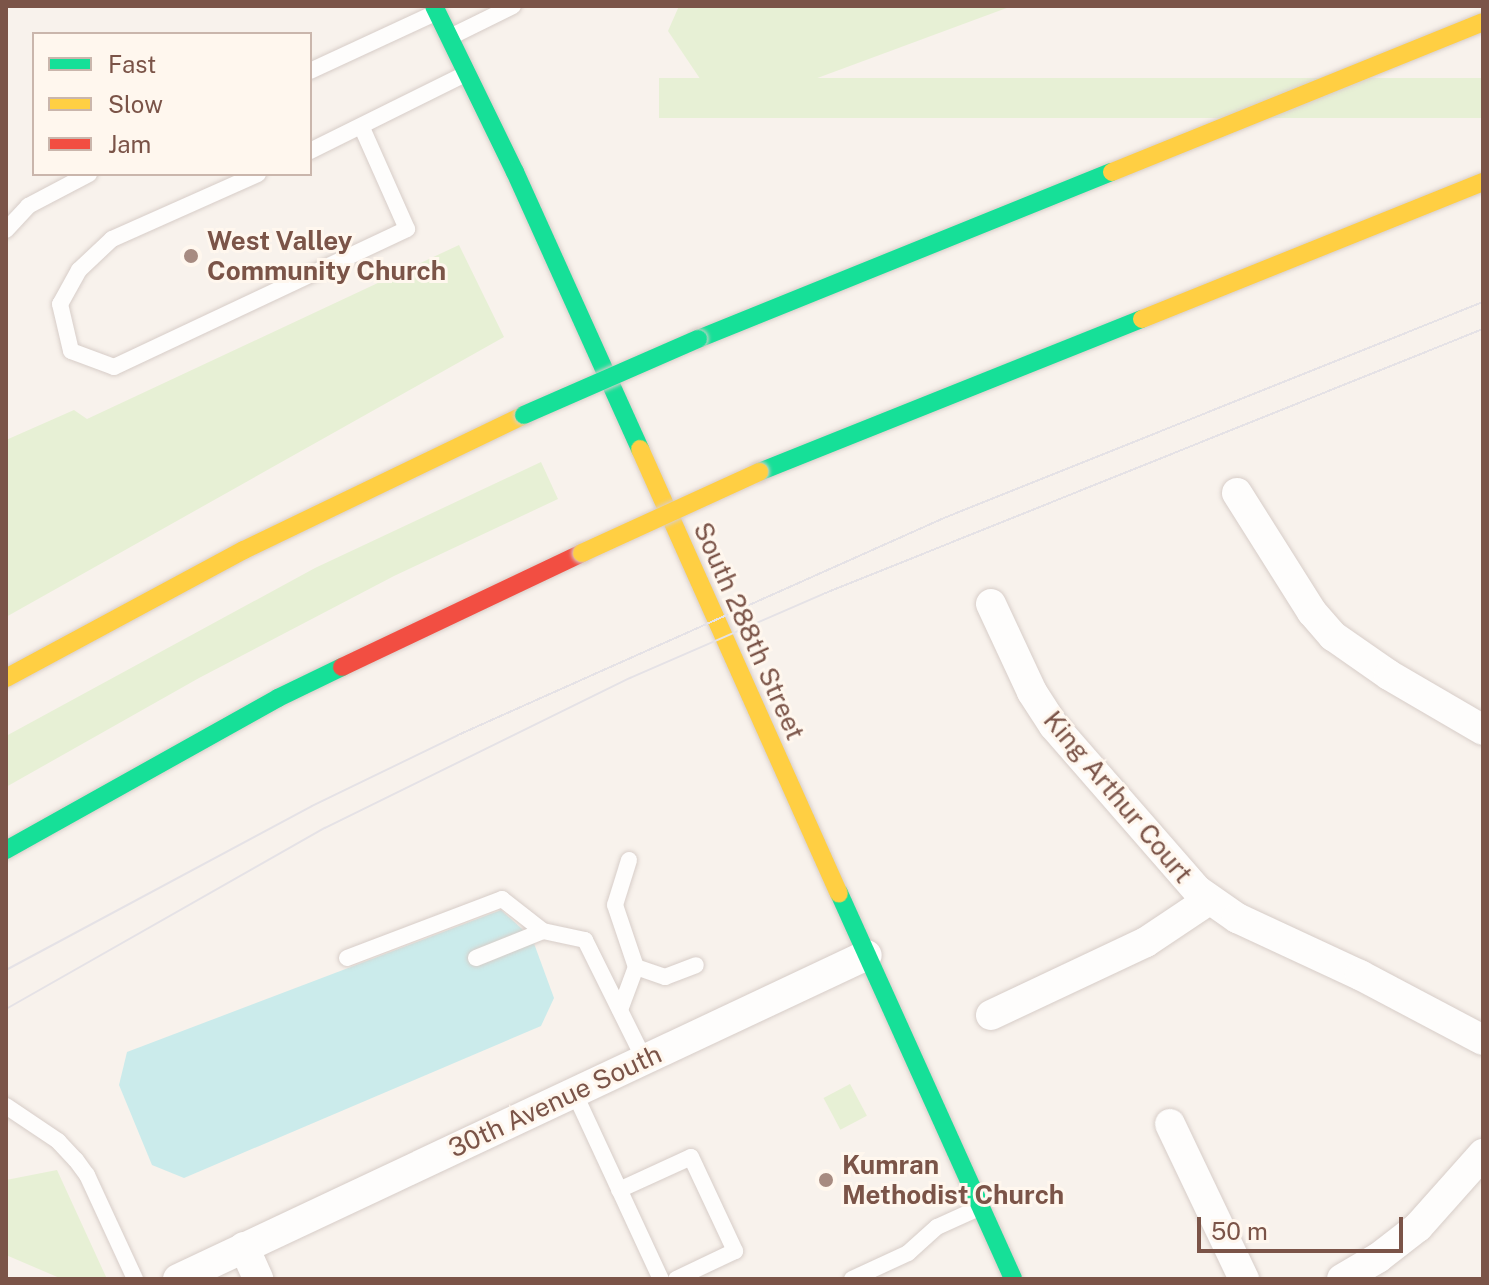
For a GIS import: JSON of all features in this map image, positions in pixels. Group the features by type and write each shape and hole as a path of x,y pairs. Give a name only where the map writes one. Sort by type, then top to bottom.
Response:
{"main road":[{"name":"South 288th Street","path":"435,9 515,172 1013,1279"},
{"path":"6,678 244,550 524,415 698,339 1483,22"},
{"path":"6,850 278,698 759,472 1483,182"}],"street":[{"path":"1237,493 1312,612 1333,636 1379,669 1483,730"},
{"name":"King Arthur Court","path":"991,604 1032,692 1060,735 1172,865 1209,900 1237,918 1360,975 1483,1040"},
{"name":"King Arthur Court","path":"991,1015 1146,942 1209,900"},
{"name":"30th Avenue South","path":"178,1279 867,955"},
{"path":"1170,1124 1244,1279"},
{"path":"1342,1279 1378,1258 1418,1227 1483,1154"},
{"path":"244,1247 258,1279"}],"lane":[{"path":"449,37 513,6"},
{"path":"312,70 435,9"},
{"path":"312,150 362,128 466,73"},
{"path":"254,176 112,239 79,270 60,304 71,351 114,367 407,229 362,128"},
{"path":"6,230 28,206 85,176"},
{"path":"620,1010 636,967 615,905 629,860"},
{"path":"347,958 502,899 543,931 585,940 644,1059"},
{"path":"476,958 543,931"},
{"path":"636,967 665,977 696,965"},
{"path":"574,1092 661,1279"},
{"path":"6,1106 58,1141 76,1160 87,1175 135,1279"},
{"path":"619,1190 691,1157 735,1251 676,1279"},
{"path":"852,1279 908,1253 937,1227 981,1207"}],"green space":[{"path":"679,6 1012,6 723,113 668,31"},
{"path":"659,78 1483,78 1483,118 659,118"},
{"path":"459,245 504,337 6,617 6,440 74,410 87,419"},
{"path":"541,462 558,499 394,576 199,678 6,787 6,736 315,568"},
{"path":"850,1084 867,1116 840,1130 824,1098"},
{"path":"57,1170 107,1279 62,1279 6,1255 6,1180"}],"water":[{"path":"501,910 532,938 554,998 541,1026 184,1178 152,1165 119,1085 127,1052"}],"tram line":[{"path":"6,970 312,806 458,735 944,518 1483,302"},
{"path":"6,1009 325,828 630,678 823,594 1483,329"}],"traffic: fast":[{"path":"434,6 515,172 640,449"},
{"path":"698,339 1112,172"},
{"path":"759,472 1142,319"},
{"path":"524,415 698,339"},
{"path":"6,850 278,698 342,667"},
{"path":"839,893 1013,1279"}],"traffic: slow":[{"path":"1112,172 1483,22"},
{"path":"1142,319 1483,182"},
{"path":"6,678 244,550 524,415"},
{"path":"640,449 839,893"},
{"path":"582,553 759,472"}],"traffic: jam":[{"path":"342,667 582,553"}],"place":[{"name":"West Valley Community Church","path":"191,256"},
{"name":"Kumran Methodist Church","path":"826,1180"}]}
